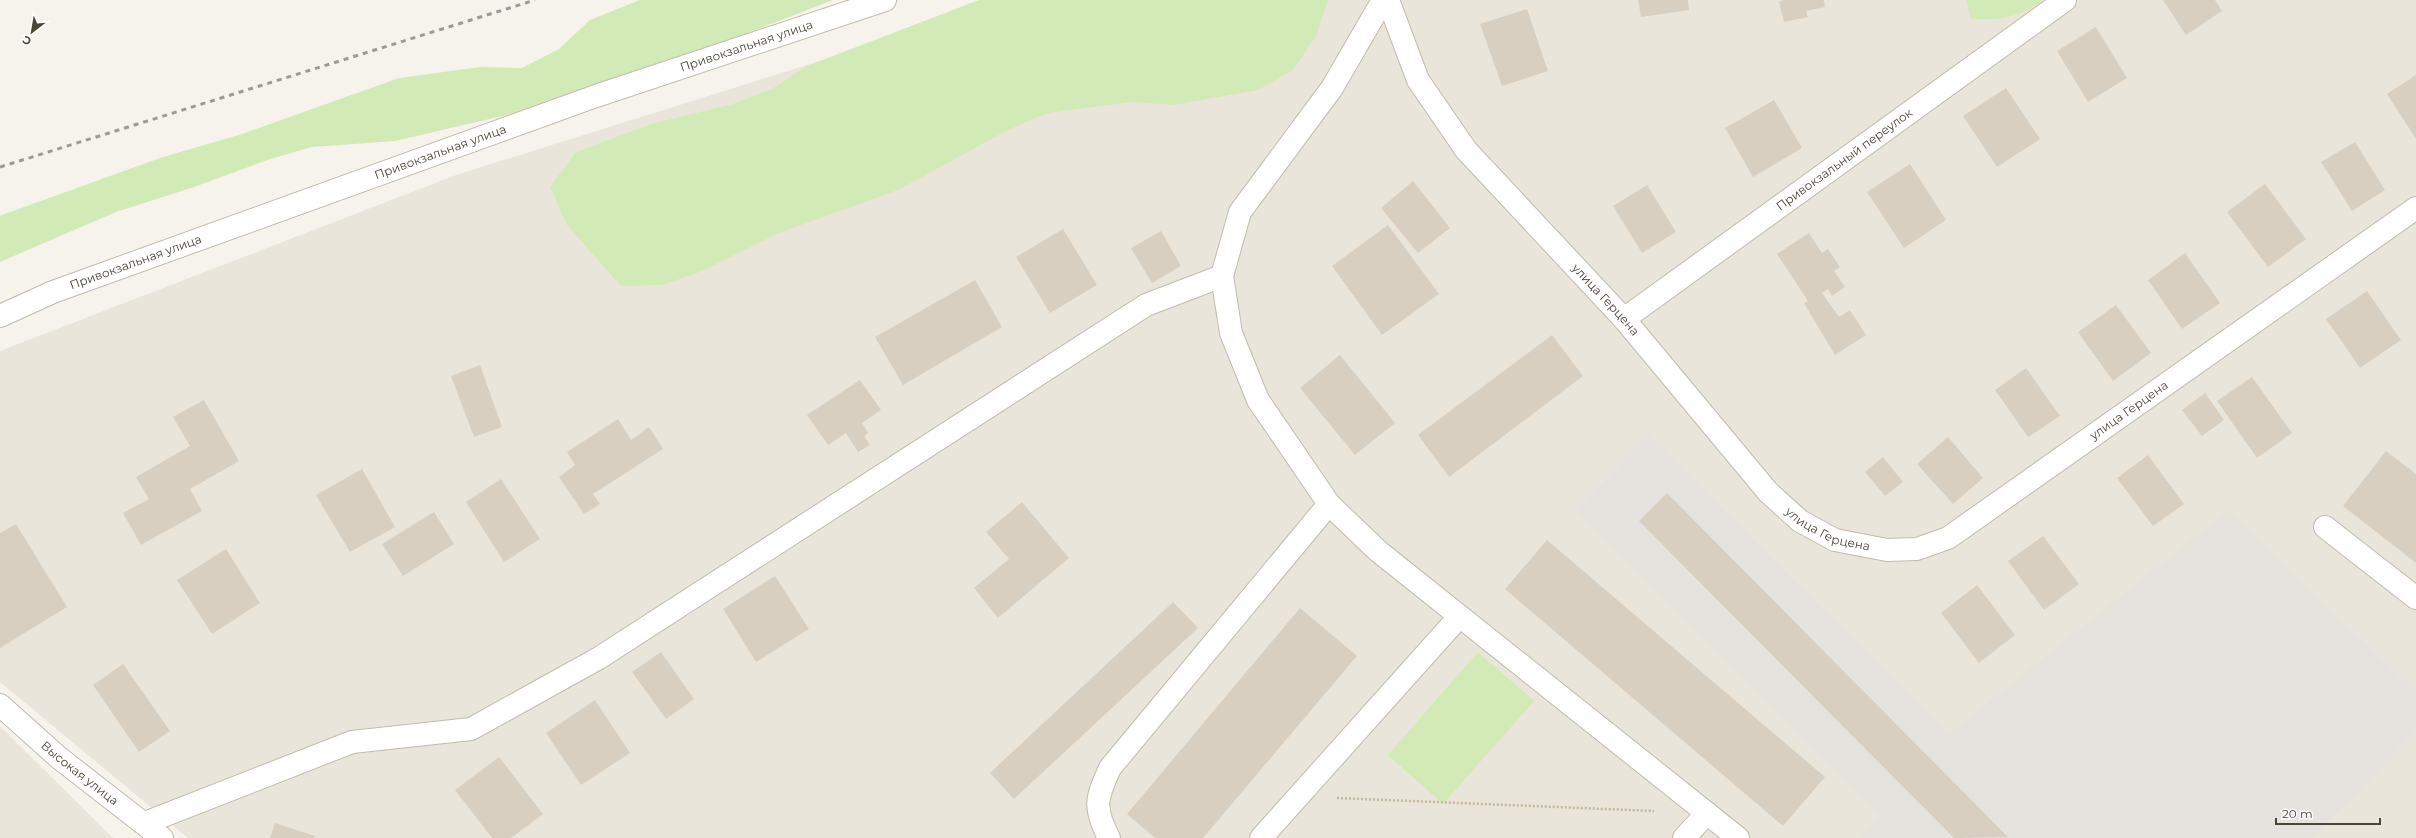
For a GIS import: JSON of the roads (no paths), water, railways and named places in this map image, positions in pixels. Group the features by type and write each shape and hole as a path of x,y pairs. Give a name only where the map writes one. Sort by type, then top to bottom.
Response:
{"street":[{"name":"Привокзальная улица","path":"0,316 53,292 581,102 885,0"},
{"path":"1383,0 1332,88 1240,212 1222,276 1231,333 1258,400 1329,504 1378,551 1738,838"},
{"name":"улица Герцена","path":"1388,0 1418,80 1466,150 1624,319 1768,492 1800,521 1835,540 1886,550 1917,549 1948,538 2416,208"},
{"name":"Привокзальный переулок","path":"1624,319 2065,0"},
{"path":"145,823 352,742 472,728 599,658 1146,305 1222,276"},
{"path":"1109,838 1099,818 1098,795 1110,768 1329,504"},
{"path":"2325,527 2416,598"},
{"path":"1261,838 1459,616"},
{"name":"Высокая улица","path":"0,705 58,757 145,823 162,838"},
{"path":"1684,838 1706,813"}],"railway":[{"path":"0,167 535,0"}]}
